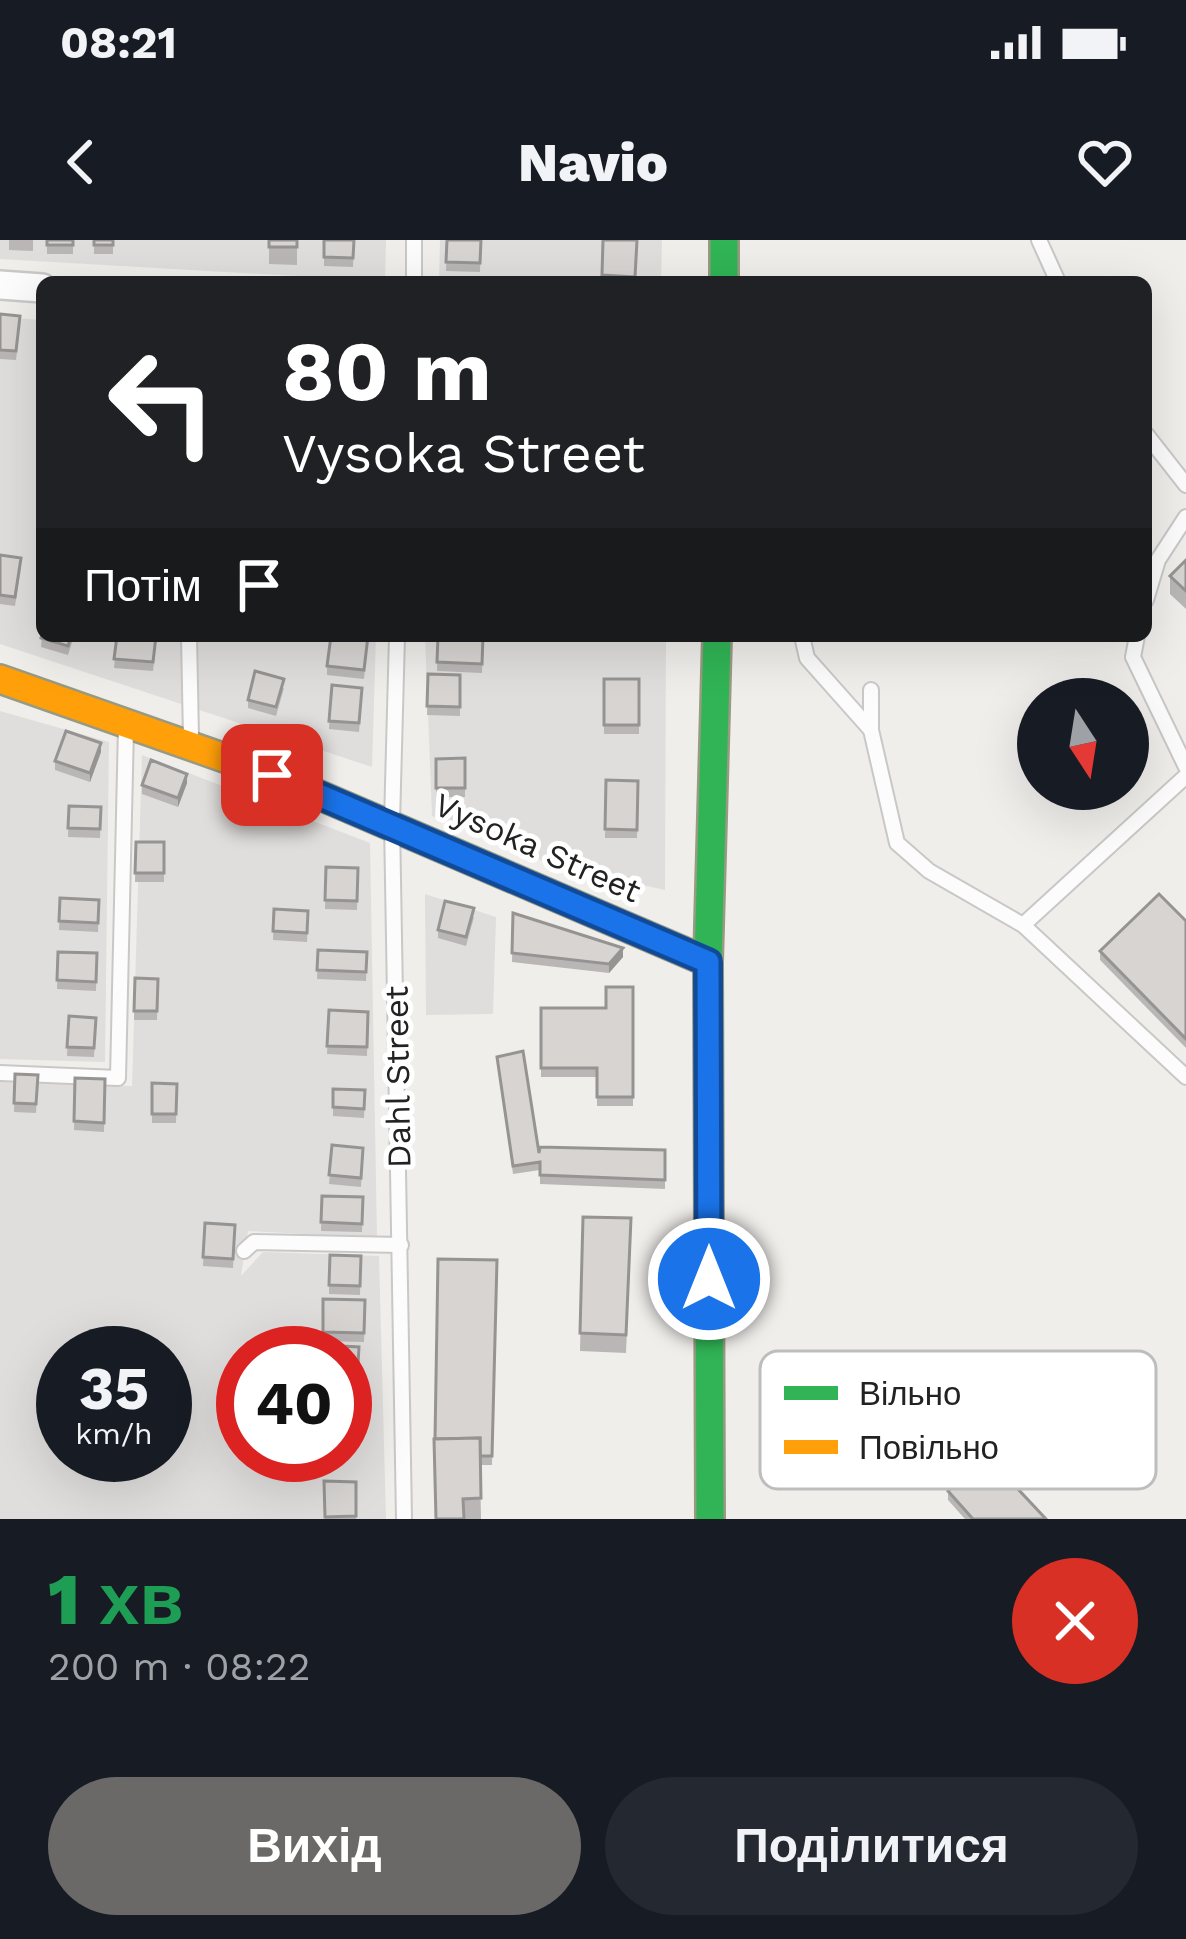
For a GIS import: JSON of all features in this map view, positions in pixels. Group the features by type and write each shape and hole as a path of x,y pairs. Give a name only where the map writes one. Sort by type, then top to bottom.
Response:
{"street":[{"path":"724,240 724,276"},
{"path":"0,284 36,287"},
{"path":"710,1519 708,962 717,642"},
{"name":"Vysoka Street","path":"0,679 126,718 392,822 708,962"}],"lane":[{"path":"414,240 414,276"},
{"path":"1039,240 1055,276"},
{"path":"1152,442 1186,485"},
{"path":"1152,580 1158,560 1186,517"},
{"path":"189,642 191,743"},
{"name":"Dahl Street","path":"397,642 392,822 404,1519"},
{"path":"803,642 806,658 871,730"},
{"path":"1023,925 1186,772 1133,657 1136,642"},
{"path":"871,690 871,730 897,843 929,871 1023,925 1186,1077"},
{"path":"0,1073 118,1078 126,718"},
{"path":"244,1250 254,1242 401,1245"}],"shaded area":[{"path":"0,240 386,240 385,276 298,276 0,259"},
{"path":"440,240 662,240 661,276 439,276"},
{"path":"0,317 36,320 36,642 376,642 372,767 0,644"},
{"path":"425,642 666,642 665,890 553,865 432,816"},
{"path":"0,711 109,742 105,1062 0,1059"},
{"path":"142,755 370,843 377,1238 248,1231 241,1276 263,1252 379,1256 386,1519 0,1519 0,1082 132,1086"},
{"path":"425,894 496,917 493,1014 426,1015"}],"building":[{"path":"47,240 73,240 73,245 47,245"},
{"path":"94,240 113,240 113,245 94,245"},
{"path":"269,240 297,240 297,247 269,247"},
{"path":"324,240 354,240 353,258 324,257"},
{"path":"447,240 481,240 480,263 446,262"},
{"path":"603,240 637,240 635,276 602,275"},
{"path":"0,314 20,316 16,351 0,350"},
{"path":"0,555 21,558 15,597 0,595"},
{"path":"1186,560 1186,591 1170,576"},
{"path":"116,642 155,642 153,662 114,659"},
{"path":"330,642 367,642 364,670 327,666"},
{"path":"438,642 483,642 482,664 437,662"},
{"path":"255,671 284,679 276,707 248,700"},
{"path":"428,674 460,675 460,707 427,706"},
{"path":"604,679 639,679 639,725 604,725"},
{"path":"332,685 362,688 359,723 329,721"},
{"path":"66,731 101,743 90,773 55,761"},
{"path":"465,758 465,788 436,788 436,759"},
{"path":"151,760 187,774 178,798 142,785"},
{"path":"606,780 638,781 637,830 605,829"},
{"path":"69,806 101,807 100,829 68,828"},
{"path":"136,842 164,842 164,873 135,873"},
{"path":"326,867 358,868 357,901 325,900"},
{"path":"1159,894 1186,921 1186,1039 1100,951"},
{"path":"60,898 99,900 98,923 59,921"},
{"path":"445,901 474,908 466,937 438,930"},
{"path":"274,909 308,911 307,933 273,931"},
{"path":"513,913 623,948 609,964 512,953"},
{"path":"318,950 367,952 366,972 317,970"},
{"path":"58,952 97,953 96,982 57,980"},
{"path":"135,978 158,979 157,1011 134,1011"},
{"path":"606,987 633,987 633,1097 597,1097 597,1068 541,1068 541,1008 606,1008"},
{"path":"329,1010 368,1012 367,1047 327,1046"},
{"path":"69,1016 96,1018 94,1048 67,1047"},
{"path":"523,1051 539,1153 540,1147 665,1150 665,1180 540,1175 540,1162 513,1166 497,1057"},
{"path":"15,1074 38,1075 36,1104 14,1103"},
{"path":"75,1078 105,1079 104,1123 74,1121"},
{"path":"152,1083 177,1084 176,1114 152,1114"},
{"path":"333,1089 365,1090 364,1109 333,1107"},
{"path":"332,1145 363,1148 361,1178 329,1175"},
{"path":"322,1196 363,1197 362,1224 321,1222"},
{"path":"583,1217 631,1218 626,1335 580,1333"},
{"path":"205,1223 235,1225 233,1259 203,1257"},
{"path":"330,1255 361,1256 360,1286 329,1285"},
{"path":"438,1259 497,1260 492,1456 480,1456 480,1438 435,1439"},
{"path":"323,1299 365,1300 364,1326 323,1326"},
{"path":"480,1438 481,1498 463,1499 464,1519 436,1519 434,1439"},
{"path":"324,1482 356,1482 356,1516 325,1517"},
{"path":"1018,1489 1046,1519 973,1519 948,1491"}],"traffic: fast":[{"path":"724,240 724,276"},
{"path":"710,1519 708,962 717,642"}],"traffic: slow":[{"path":"0,679 270,774 708,962"}],"route":[{"path":"272,775 392,822 708,962 709,1279"}]}
